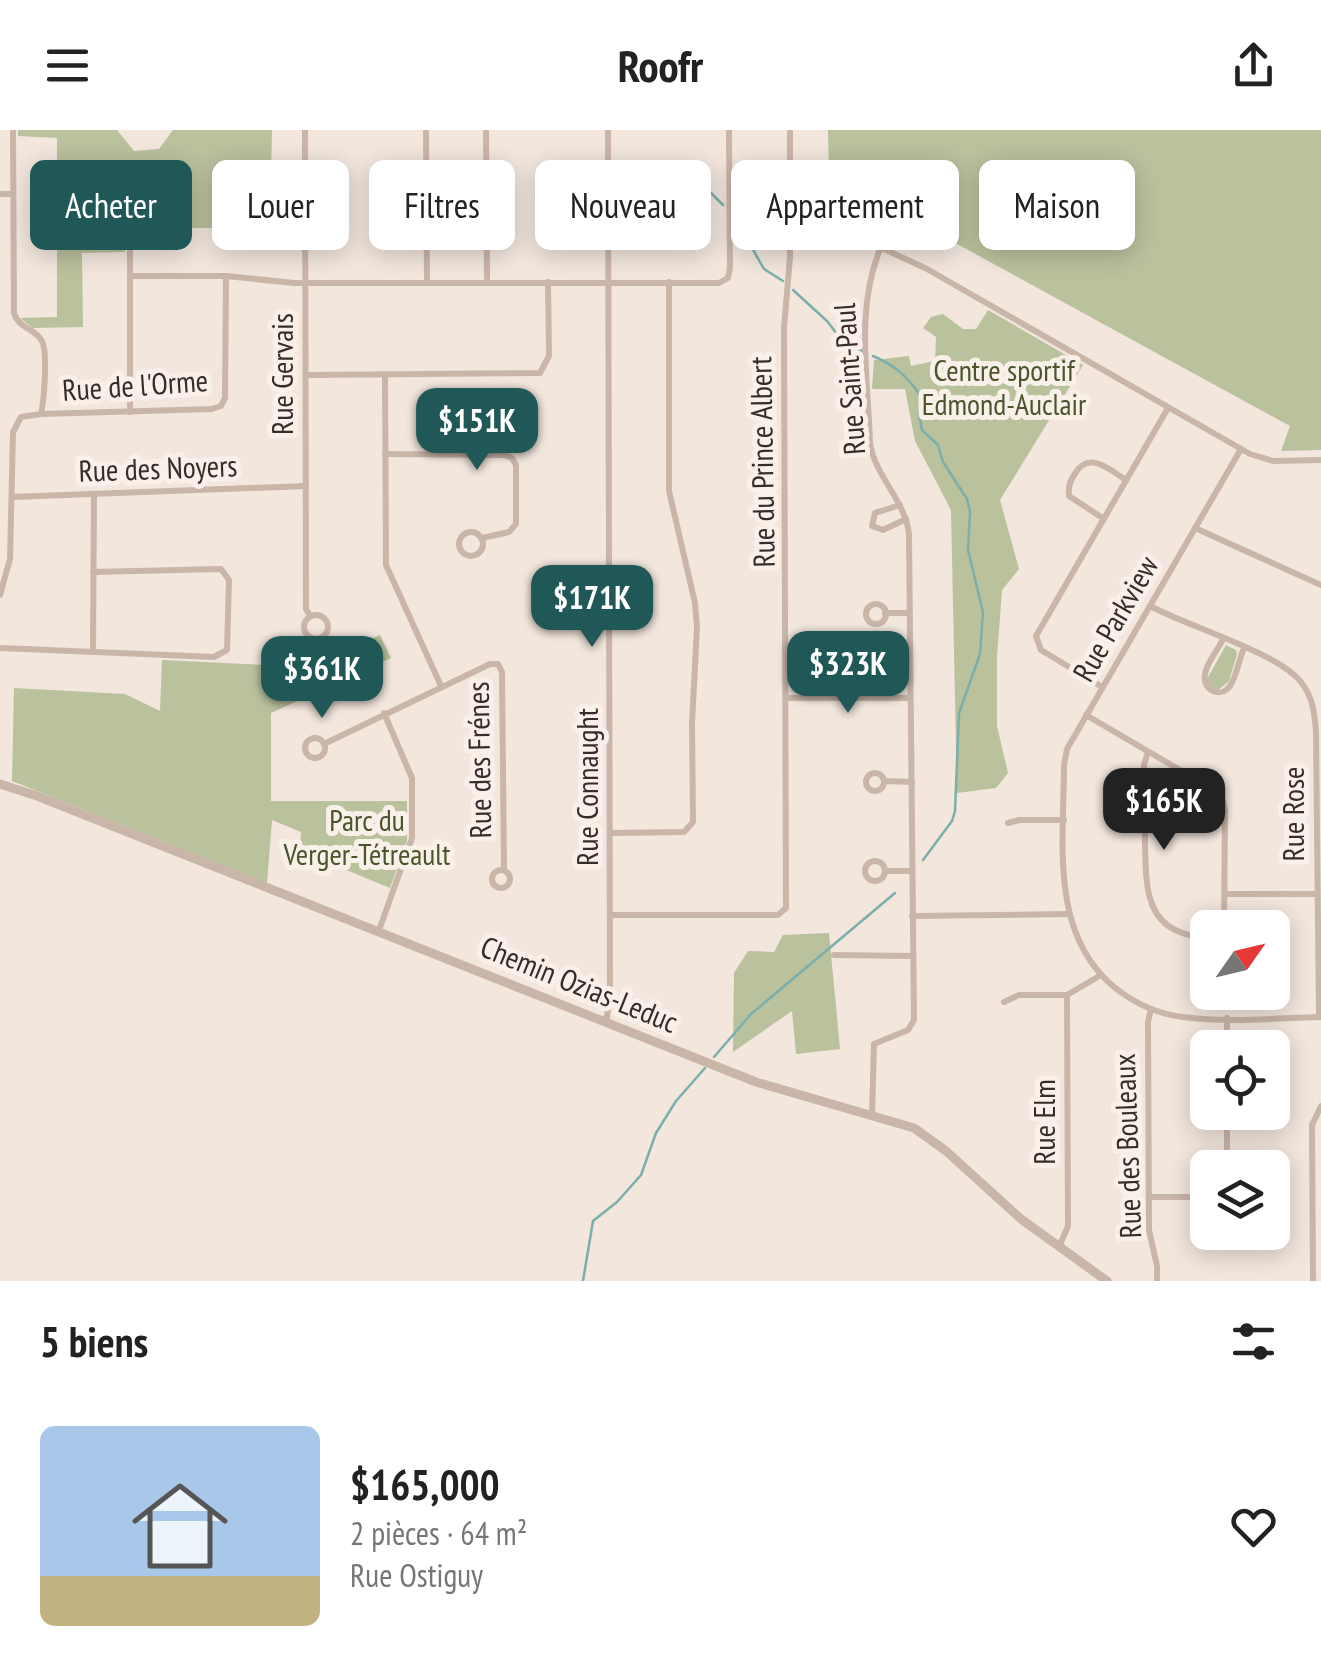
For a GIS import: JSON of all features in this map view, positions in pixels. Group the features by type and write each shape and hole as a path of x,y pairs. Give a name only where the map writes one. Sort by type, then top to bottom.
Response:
{"street":[{"path":"0,595 10,559 14,425 24,416 41,414 43,343 39,336 19,324 14,313 13,130"},
{"name":"Rue Gervais","path":"305,130 306,609 310,616"},
{"path":"426,130 427,282"},
{"path":"486,130 487,282"},
{"name":"Rue Connaught","path":"606,1022 610,996 611,833 608,130"},
{"path":"130,276 226,276 260,282 306,283 719,283 728,278 729,130"},
{"name":"Rue du Prince Albert","path":"790,130 790,160"},
{"path":"0,194 13,194"},
{"path":"130,250 130,412"},
{"name":"Rue du Prince Albert","path":"610,915 784,913 786,908 784,328 788,250"},
{"name":"Rue Saint-Paul","path":"872,1116 874,1044 908,1030 913,1024 906,519 871,446 866,302 869,278 880,250"},
{"path":"885,250 943,278 1240,450 1273,461 1321,460"},
{"name":"Rue de l'Orme","path":"41,414 212,409 222,404 226,276"},
{"path":"306,376 535,374 544,370 549,356 548,282"},
{"path":"611,833 684,832 693,822 696,614 668,491 669,282"},
{"path":"385,374 386,565 442,686"},
{"path":"1102,687 1041,650 1036,638 1168,408"},
{"name":"Rue Parkview","path":"1240,450 1064,757 1068,914 1079,943 1101,975 1128,998 1151,1009 1184,1018 1320,1017"},
{"path":"385,454 504,454 512,458 516,469 516,524 508,532 482,538"},
{"path":"1104,518 1069,496 1068,487 1076,472 1085,462 1093,461 1126,480"},
{"name":"Rue des Noyers","path":"12,497 306,486"},
{"path":"92,652 94,494"},
{"path":"900,505 875,513 872,526 882,530 906,519"},
{"path":"1195,528 1321,585"},
{"path":"0,648 216,657 224,653 229,643 229,582 221,569 94,572"},
{"name":"Rue Rose","path":"1150,606 1290,670 1313,704 1320,1017"},
{"path":"886,613 908,613"},
{"path":"1223,638 1204,676 1206,686 1213,692 1229,686 1244,648"},
{"name":"Rue des Frénes","path":"324,744 492,663 502,668 504,870"},
{"path":"787,698 908,698"},
{"path":"378,933 412,838 411,774 384,713"},
{"path":"1086,715 1214,790 1224,801 1225,910"},
{"path":"1148,752 1144,774 1150,902 1158,917 1172,929 1190,934"},
{"path":"884,782 912,782"},
{"name":"Chemin Ozias-Leduc","path":"0,784 796,1096 914,1128 1013,1213 1107,1281"},
{"path":"1008,823 1064,820"},
{"path":"885,870 912,870"},
{"path":"1226,894 1317,894"},
{"path":"912,916 1068,914"},
{"path":"834,956 913,956"},
{"path":"1004,1002 1019,996 1067,995 1101,975"},
{"name":"Rue Elm","path":"1059,1247 1068,1226 1067,995"},
{"name":"Rue des Bouleaux","path":"1151,1009 1149,1234 1157,1281"},
{"path":"1227,1018 1227,1030"},
{"path":"1313,1281 1317,1232 1312,1124 1321,1106"},
{"path":"1149,1198 1190,1197"}],"green space":[{"path":"18,130 117,130 134,151 159,149 173,130 272,130 271,160 212,160 212,228 192,228 192,160 57,160 57,138 18,136"},
{"path":"828,130 1321,130 1321,450 1281,451 1290,426 959,245 959,160 829,160"},
{"path":"57,250 125,250 82,253 83,327 33,328 20,318 57,317"},
{"name":"Centre sportif Edmond-Auclair","path":"988,310 1083,365 1000,500 1019,569 1002,590 997,657 997,726 1008,773 996,788 957,793 951,510 915,441 905,389 872,389 874,360 909,356 911,366 935,361 936,337 923,328 931,317 943,314 963,329 976,329"},
{"name":"Parc du Verger-Tétreault","path":"380,635 391,658 271,713 271,801 407,801 407,841 390,888 300,851 301,832 272,820 267,883 12,781 14,688 125,694 160,711 162,660 284,666 290,661 305,670"},
{"path":"1226,645 1237,654 1229,681 1217,691 1207,679"},
{"path":"829,933 840,1049 796,1054 792,1011 733,1052 734,973 748,951 774,952 783,935"}],"waterway":[{"path":"711,193 723,205"},
{"path":"753,250 764,269 783,281"},
{"path":"793,290 827,321 844,343 862,351"},
{"path":"873,356 901,373 922,398 922,430 938,445 943,462 967,499 968,550 983,612 980,654 959,713 955,811 923,860"},
{"path":"714,1057 751,1014 895,893"},
{"path":"583,1281 593,1221 641,1175 656,1133 676,1101 705,1068"}]}
